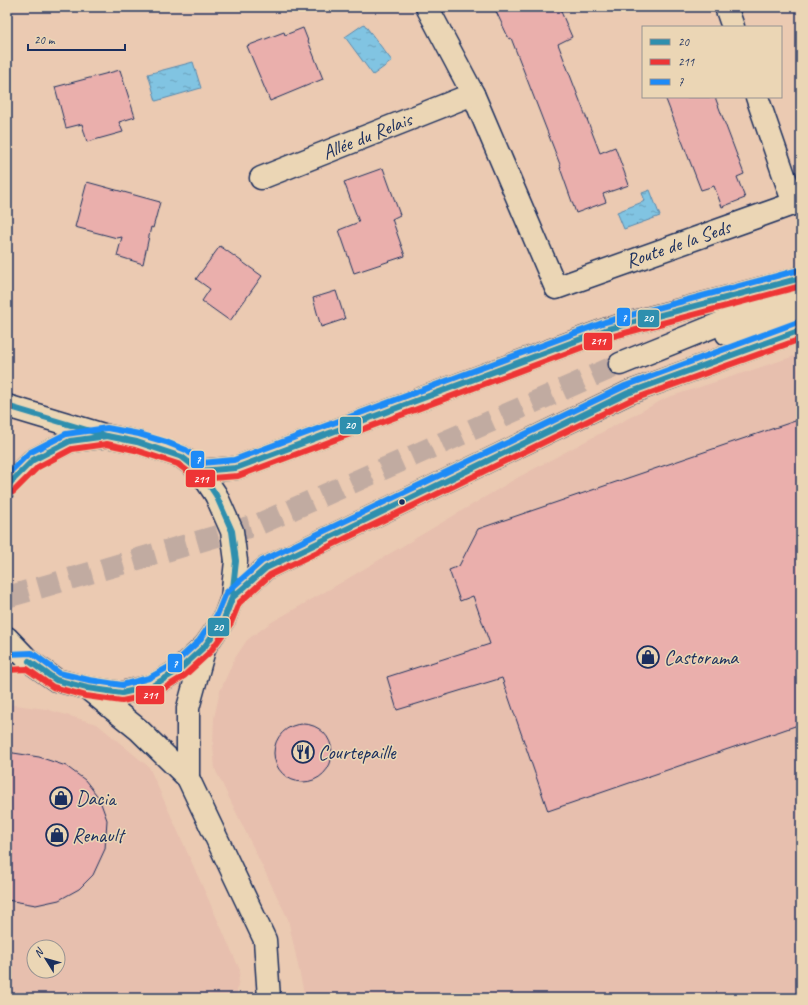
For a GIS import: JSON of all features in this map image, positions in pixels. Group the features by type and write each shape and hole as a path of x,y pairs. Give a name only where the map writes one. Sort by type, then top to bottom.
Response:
{"main road":[{"path":"427,7 473,94"},
{"path":"726,7 733,26"},
{"name":"Allée du Relais","path":"261,178 473,94"},
{"name":"Route de la Seds","path":"473,94 556,288 797,202"},
{"path":"757,98 797,202"},
{"path":"200,471 236,468 608,330 801,278"},
{"path":"801,291 620,364 801,313"},
{"path":"232,598 266,568 628,393 801,330"},
{"path":"7,406 107,436 137,442 182,457 200,471 216,495 232,531 236,561 232,598 224,619 205,646 179,670 152,686 122,693 87,688 56,680 29,661 7,638"},
{"path":"7,486 32,460 70,441 107,436"},
{"path":"188,778 188,708 205,646"},
{"path":"7,662 29,661"},
{"path":"87,688 139,730 188,778 265,940 269,998"}],"shaded area":[{"path":"801,354 801,998 305,998 288,919 215,769 213,745 214,718 220,691 235,658 247,640 272,622 517,478 666,398"},
{"path":"7,704 46,709 97,724 149,767 240,970 236,998 7,998"}],"water":[{"path":"364,24 392,61 373,75 345,37"},
{"path":"193,62 201,88 156,101 148,74"},
{"path":"650,190 660,216 624,229 617,212 645,201 642,193"}],"building":[{"path":"494,7 559,7 572,37 558,44 600,153 615,147 629,185 603,194 606,202 576,213 560,168 561,167 511,38 509,39"},
{"path":"303,28 323,79 270,101 247,46 284,32 285,35"},
{"path":"120,70 135,117 119,122 123,132 87,142 82,124 66,128 55,87"},
{"path":"665,98 715,98 744,174 737,177 745,198 722,207 714,186 701,190"},
{"path":"383,168 400,215 392,219 405,256 354,273 339,230 359,222 344,182"},
{"path":"87,182 160,202 153,228 151,227 143,264 117,256 122,237 117,238 75,227"},
{"path":"220,246 262,276 230,321 202,301 210,289 196,279"},
{"path":"336,291 345,319 321,327 313,298"},
{"name":"Castorama","path":"801,419 801,724 548,811 502,678 397,710 387,677 490,644 473,596 460,601 449,570 459,566 478,529"},
{"name":"Courtepaille","path":"297,724 309,724 319,728 328,737 332,747 332,759 324,774 309,782 297,782 287,778 278,769 274,759 274,747 278,737 287,728"},
{"name":"Renault","path":"7,752 39,757 66,766 85,780 99,798 107,820 105,849 93,875 79,889 59,900 36,905 7,900"}],"tunnel":[{"path":"7,597 259,524 620,364"}],"transit line":[{"name":"7","path":"7,475 29,453 66,434 107,428 139,434 166,442 186,450 202,463 234,460 605,322 799,270"},
{"name":"20","path":"200,471 236,468 608,329 801,278"},
{"name":"211","path":"13,492 38,467 72,449 107,444 135,450 178,464 198,479 238,476 610,337 801,286"},
{"name":"7","path":"7,654 32,653 59,673 89,680 122,685 149,678 174,664 199,641 217,615 226,593 262,561 625,386 798,322"},
{"name":"20","path":"29,661 56,680 87,688 122,693 152,686 179,670 205,646 224,619 232,598 266,568 628,393 801,330"},
{"name":"211","path":"7,670 27,669 53,687 86,696 122,701 155,694 184,676 210,652 231,623 239,603 270,575 631,400 801,339"},
{"name":"20","path":"7,406 107,436"},
{"name":"20","path":"7,486 33,460 70,441 107,436 137,442 182,457 200,471 216,495 232,531 236,561 232,598 225,617"}],"place":[{"name":"Castorama","path":"648,657"},
{"name":"Courtepaille","path":"303,752"},
{"name":"Dacia","path":"61,798"},
{"name":"Renault","path":"57,835"}]}
